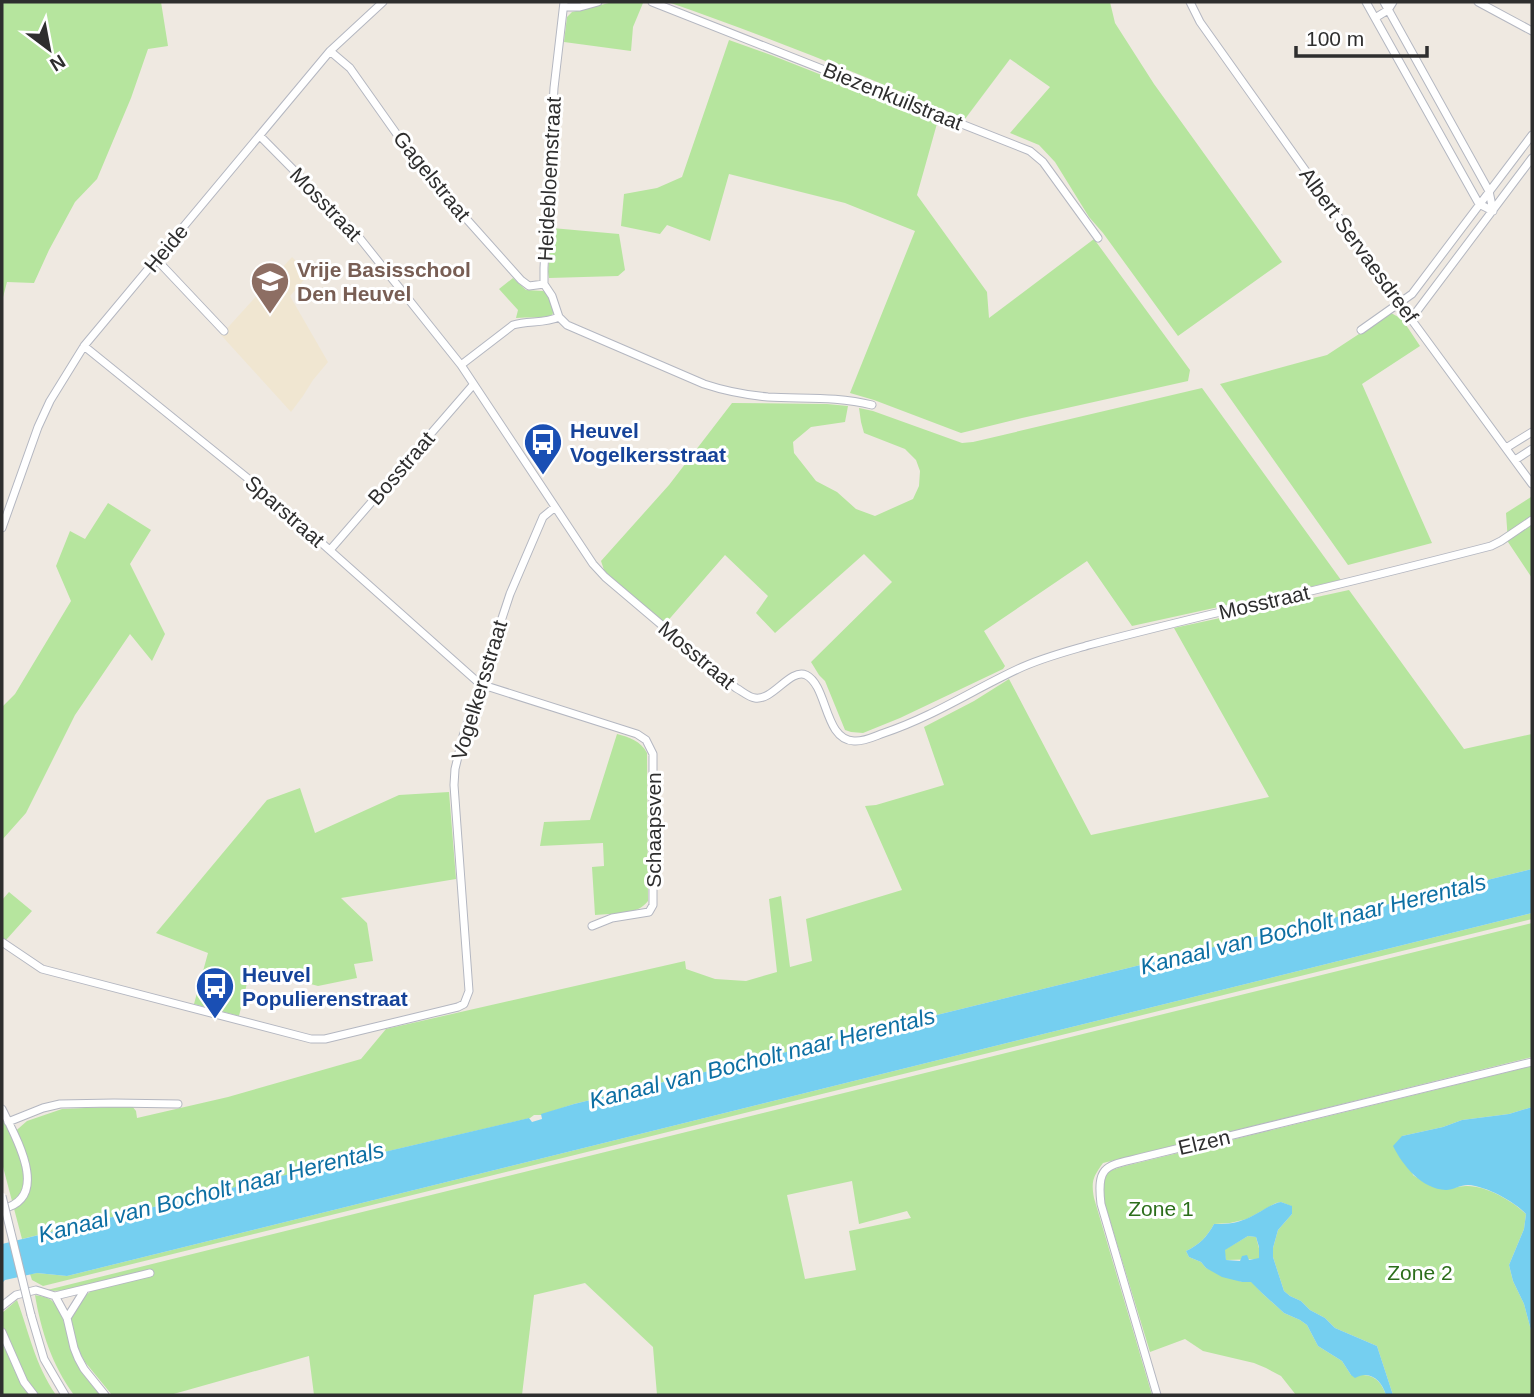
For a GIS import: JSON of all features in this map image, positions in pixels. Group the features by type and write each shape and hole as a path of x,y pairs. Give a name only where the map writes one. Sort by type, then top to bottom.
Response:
{"street":[{"name":"Heide","path":"2,528 46,409 84,346 330,51 383,2"},
{"path":"564,4 580,7 598,2"},
{"name":"Biezenkuilstraat","path":"652,2 1030,150 1043,162 1098,238"},
{"name":"Albert Servaesdreef","path":"1190,2 1200,22 1532,484"},
{"path":"1366,2 1479,204 1493,211"},
{"path":"1384,2 1489,191 1493,211"},
{"path":"1375,18 1388,10 1394,2"},
{"path":"1478,2 1532,31"},
{"name":"Heidebloemstraat","path":"559,317 552,296 544,284 554,88 564,4"},
{"name":"Gagelstraat","path":"330,51 350,68 429,177 521,280 529,286 544,284"},
{"path":"1361,330 1412,294 1532,135"},
{"name":"Mosstraat","path":"260,136 358,236 461,365 593,564 605,577 736,688 753,698 770,694 793,676 807,676 838,732 847,740 867,739 916,721 1016,670 1048,657 1116,637 1348,583 1491,546 1532,520"},
{"path":"1412,319 1532,158"},
{"path":"156,259 224,331"},
{"path":"461,365 513,325 523,321 548,321 559,317 567,325 704,384 729,392 768,397 843,398 872,405"},
{"name":"Sparstraat","path":"84,346 261,489 480,684"},
{"name":"Bosstraat","path":"330,550 473,386"},
{"path":"1506,448 1532,432"},
{"path":"1515,460 1532,449"},
{"name":"Vogelkersstraat","path":"2,942 42,969 311,1039 325,1039 464,1004 470,991 454,785 458,753 510,594 543,517 555,507"},
{"name":"Schaapsven","path":"480,684 637,734 646,740 651,749 653,905 649,912 612,918 592,926"},
{"name":"Elzen","path":"1157,1395 1101,1204 1099,1181 1108,1167 1532,1062"},
{"path":"8,1122 60,1104 177,1104"},
{"path":"2,1109 18,1141 28,1170 26,1191 20,1201 2,1209"},
{"path":"2,1196 44,1359 65,1395"},
{"path":"2,1306 16,1295 36,1290 55,1296 150,1273"},
{"path":"67,1318 85,1290"},
{"path":"55,1296 67,1318 78,1358 105,1395"},
{"path":"2,1332 24,1382 34,1395"}],"shaded area":[{"name":"Vrije Basisschool Den Heuvel","path":"292,257 309,274 290,296 328,362 291,412 221,335"}],"green space":[{"path":"2,2 161,2 168,46 148,49 97,179 75,202 34,283 7,282 2,301"},
{"path":"613,2 643,3 633,27 631,51 564,42 567,17 572,12"},
{"path":"668,2 1110,2 1115,23 1154,84 1282,262 1178,336 1089,217 1055,162 1039,145 1010,133 1050,87 1010,59 965,119 818,58"},
{"path":"729,40 928,119 938,120 917,195 987,292 989,318 1094,239 1190,370 1188,381 961,433 850,393 915,231 845,203 729,174 710,241 667,225 660,234 621,226 624,194 657,188 682,177"},
{"path":"552,228 619,234 625,270 618,276 549,278"},
{"path":"513,278 526,290 547,293 554,312 551,316 516,318 518,310 499,289"},
{"path":"1391,313 1402,319 1420,346 1362,384 1432,543 1348,565 1220,384 1327,355"},
{"path":"1202,388 1341,580 1132,626 1087,561 984,631 1005,666 1003,669 863,733 845,730 825,681 811,662 892,582 864,554 775,633 756,613 768,596 725,555 665,624 611,578 601,561 669,485 732,403 848,406 845,422 811,427 793,442 794,453 816,481 837,492 856,509 875,516 913,499 919,486 920,471 916,460 905,449 864,433 859,408 962,443"},
{"path":"1531,497 1532,578 1508,542 1506,513"},
{"path":"108,503 151,530 130,564 165,634 152,661 130,634 75,715 26,813 2,840 2,707 15,694 71,601 56,566 70,531 85,539"},
{"path":"1349,590 1464,749 1532,734 1532,869 574,1104 530,1118 22,1239 2,1163 2,1115 11,1135 27,1121 62,1109 132,1106 137,1118 228,1097 361,1059 386,1029 685,961 686,969 715,979 746,981 777,972 769,899 781,896 790,967 812,961 806,919 902,890 865,806 944,785 924,727 1009,679 1091,835 1269,797 1174,628"},
{"path":"617,734 638,743 647,753 648,901 631,911 595,915 592,867 604,866 603,843 540,846 544,822 590,820"},
{"path":"300,788 315,833 399,795 449,792 456,879 341,898 367,923 373,961 354,964 357,978 318,986 292,979 279,983 249,975 239,1016 194,1004 208,953 156,933 267,800"},
{"path":"9,892 32,911 6,940 2,937 2,900"},
{"path":"1532,913 1532,919 43,1286 32,1280 30,1274 67,1276"},
{"path":"1532,923 1532,1057 1103,1163 1094,1179 1094,1198 1152,1395 657,1395 653,1347 585,1283 534,1295 522,1395 314,1395 309,1356 170,1395 112,1395 85,1362 77,1347 71,1319 79,1301 91,1291 152,1276 151,1269 83,1287 47,1290","holes":["852,1181 859,1224 907,1211 911,1218 849,1231 856,1270 805,1279 787,1195"]},
{"path":"1532,1066 1532,1107 1509,1114 1462,1120 1402,1136 1413,1175 1422,1181 1442,1189 1466,1186 1482,1188 1506,1199 1526,1214 1524,1229 1509,1265 1532,1334 1532,1395 1393,1395 1377,1346 1335,1328 1325,1318 1284,1291 1273,1257 1273,1248 1278,1230 1292,1214 1291,1206 1281,1202 1247,1219 1214,1224 1202,1240 1186,1251 1189,1257 1201,1262 1206,1268 1242,1282 1251,1281 1284,1313 1307,1325 1318,1346 1342,1361 1351,1375 1364,1375 1377,1380 1386,1395 1296,1395 1281,1376 1266,1368 1203,1351 1185,1339 1150,1352 1104,1201 1102,1183 1107,1172"},
{"path":"1248,1236 1256,1237 1259,1259 1226,1260 1224,1250"},
{"path":"35,1295 49,1299 56,1305 77,1363 100,1395 74,1395 66,1384 48,1347"},
{"path":"17,1300 37,1360 56,1395 37,1395 8,1346 2,1313"},
{"path":"2,1343 22,1384 30,1395 2,1395"}],"water":[{"name":"Kanaal van Bocholt naar Herentals","path":"1532,869 1532,913 67,1276 37,1273 2,1283 2,1244 529,1118 532,1122 542,1119 541,1114 574,1104"},
{"path":"1532,1107 1532,1334 1509,1265 1524,1229 1526,1214 1507,1199 1483,1188 1468,1185 1446,1190 1429,1186 1414,1175 1393,1146 1402,1136 1462,1120 1509,1114"},
{"path":"1276,1203 1292,1206 1292,1214 1278,1230 1273,1248 1273,1257 1284,1291 1325,1318 1335,1328 1377,1346 1393,1395 1386,1395 1375,1378 1366,1375 1355,1378 1351,1375 1342,1361 1318,1346 1307,1325 1284,1313 1251,1282 1222,1277 1189,1257 1186,1251 1202,1240 1214,1224 1240,1221","holes":["1248,1236 1256,1237 1259,1258 1249,1260 1247,1255 1242,1256 1240,1261 1226,1260 1225,1250"]}],"place":[{"name":"Vrije Basisschool Den Heuvel","path":"270,315"},
{"name":"Heuvel Vogelkersstraat","path":"543,476"},
{"name":"Heuvel Populierenstraat","path":"215,1020"}],"park label":[{"name":"Zone 1","path":"1161,1208"},
{"name":"Zone 2","path":"1420,1272"}]}
